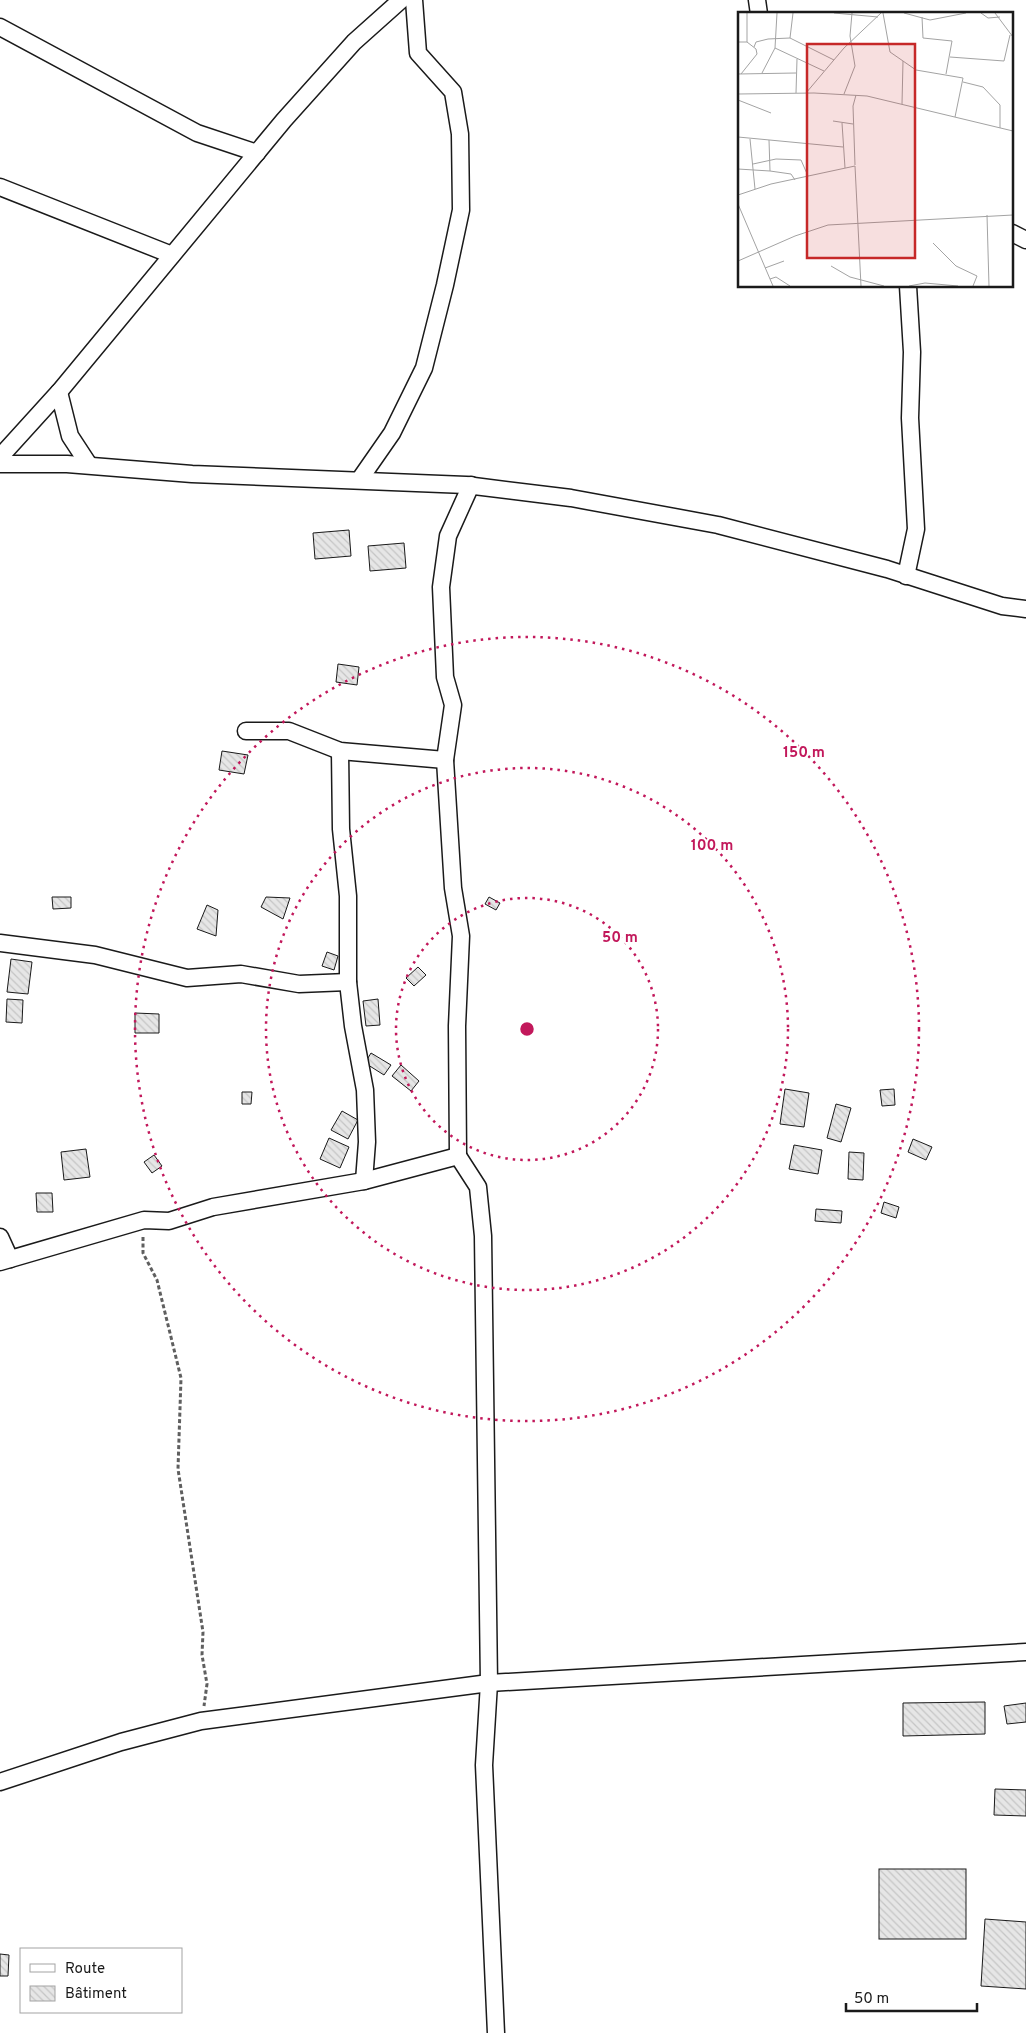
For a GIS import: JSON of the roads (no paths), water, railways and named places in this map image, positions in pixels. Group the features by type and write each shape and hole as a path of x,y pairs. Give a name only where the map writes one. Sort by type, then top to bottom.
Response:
{"street":[{"path":"0,457 60,392 257,153 354,42 401,0"},
{"path":"360,479 392,433 424,368 445,285 461,210 460,134 454,92 418,53 414,0"},
{"path":"0,27 197,134 257,153"},
{"path":"0,187 172,255"},
{"path":"1014,234 1026,240"},
{"path":"906,576 916,529 910,418 912,352 908,288"},
{"path":"60,392 70,436 89,465"},
{"path":"0,464 89,465 192,474 360,479 471,485 571,498 718,525 906,576 1002,606 1026,609"},
{"path":"471,485 448,536 441,587 445,677 454,705 445,760 453,888 461,936 457,1026 458,1156 478,1187 483,1236 489,1683 484,1765 496,2033"},
{"path":"246,731 289,731 340,751 445,760"},
{"path":"340,751 341,830 348,896 348,982 365,1090 367,1142 364,1181"},
{"path":"0,943 95,955 187,978 241,974 299,984 348,982"},
{"path":"0,1237 5,1260 144,1220 169,1221 213,1207 364,1181 458,1156"},
{"path":"0,1782 121,1742 201,1722 489,1683 1026,1652"}]}
